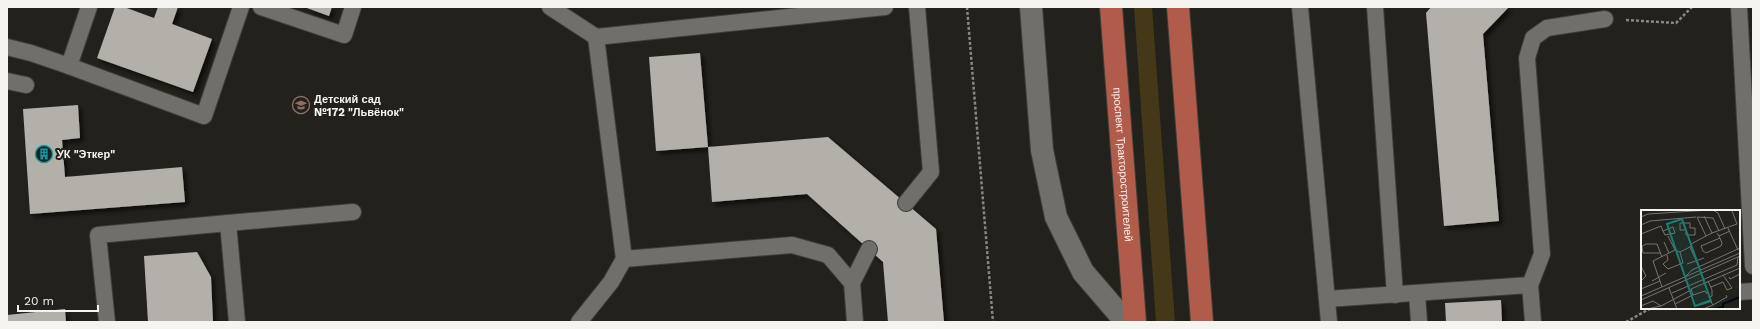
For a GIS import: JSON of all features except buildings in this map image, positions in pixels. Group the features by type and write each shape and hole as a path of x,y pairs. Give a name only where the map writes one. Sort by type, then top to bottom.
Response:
{"main road":[{"name":"проспект Тракторостроителей","path":"1111,7 1135,322"},
{"path":"1178,7 1202,322"}],"street":[{"path":"1031,7 1042,150 1056,217 1083,272 1126,322"}],"lane":[{"path":"69,66 89,7"},
{"path":"7,47 31,53 69,66 204,116 241,7"},
{"path":"261,7 344,35 353,7"},
{"path":"550,7 596,37 885,7"},
{"path":"906,203 931,172 918,7"},
{"path":"1300,7 1329,322"},
{"path":"1375,7 1395,295"},
{"path":"1739,7 1753,266"},
{"path":"1533,322 1530,285 1542,254 1527,58 1533,38 1547,28 1605,19"},
{"path":"579,322 610,282 624,259 596,37"},
{"path":"7,81 26,86"},
{"path":"107,322 98,235 354,212"},
{"path":"228,223 237,322"},
{"path":"624,259 792,245 828,256 852,283"},
{"path":"855,322 852,283 869,249"},
{"path":"1327,299 1417,294 1530,285"},
{"path":"1740,292 1753,291"},
{"path":"1417,294 1419,322"}],"path":[{"path":"967,7 993,322"},
{"path":"1605,19 1676,23 1692,7"},
{"path":"1626,322 1649,309"}],"shaded area":[{"path":"1134,7 1152,7 1175,322 1156,322"}],"place":[{"name":"Детский сад №172 \"Львёнок\"","path":"301,105"},
{"name":"УК \"Эткер\"","path":"44,154"}]}
